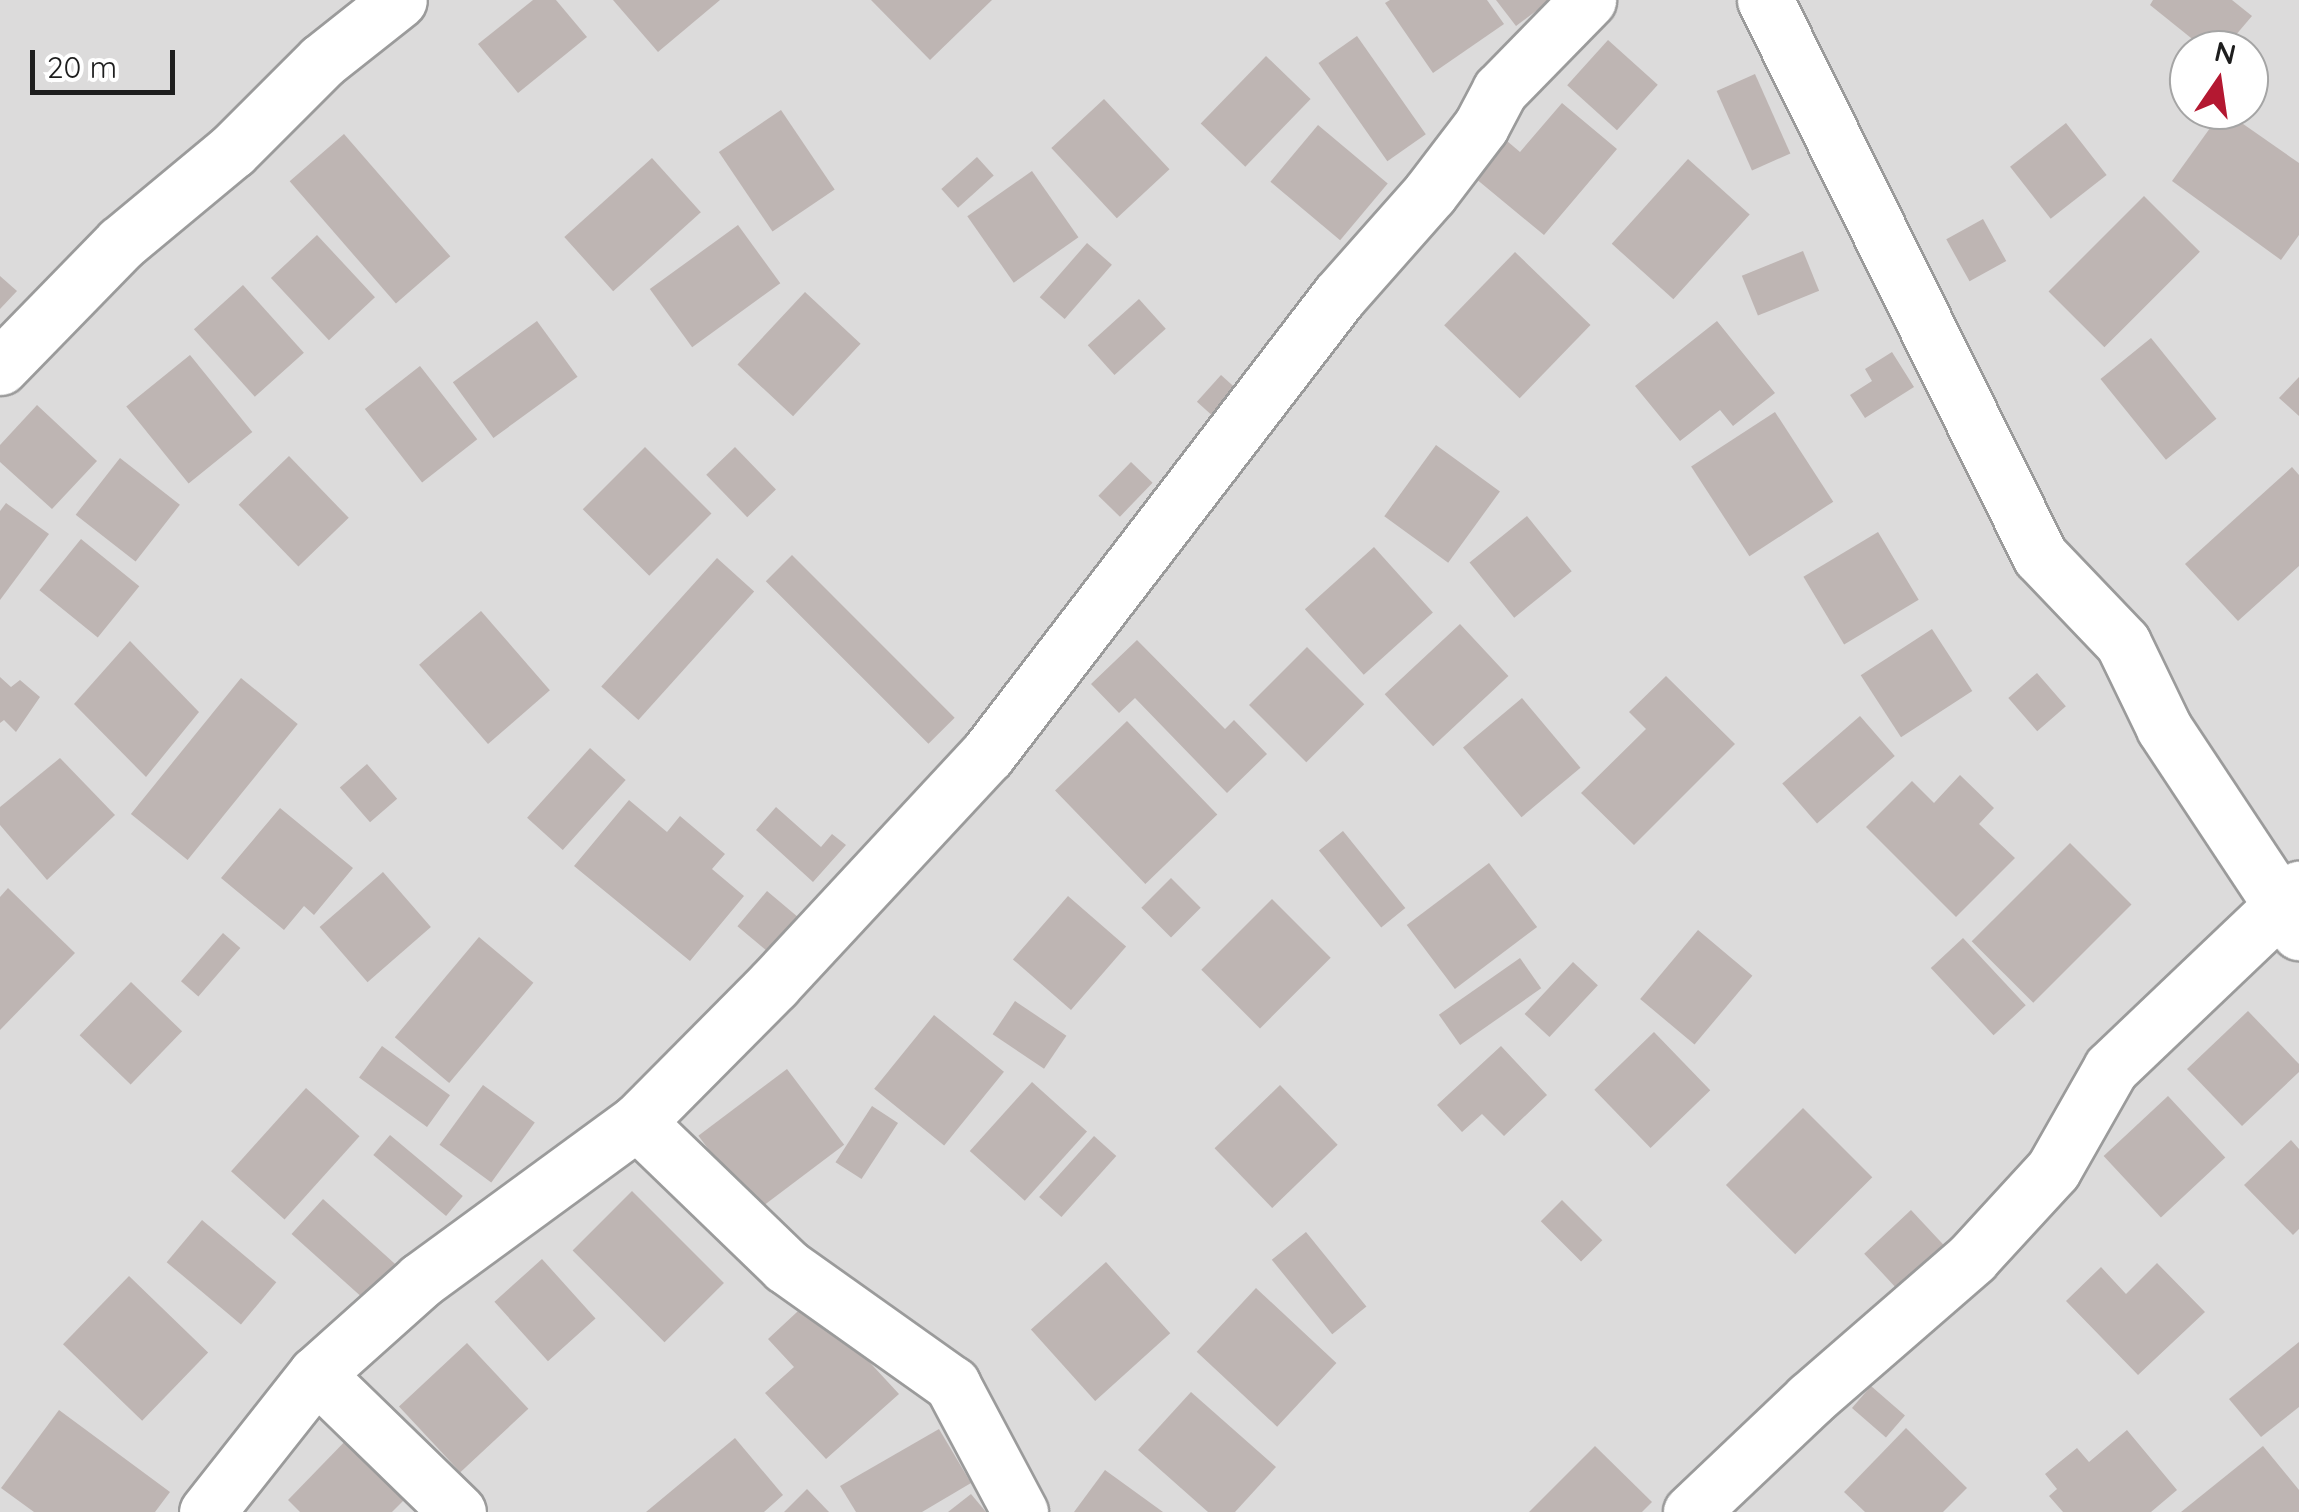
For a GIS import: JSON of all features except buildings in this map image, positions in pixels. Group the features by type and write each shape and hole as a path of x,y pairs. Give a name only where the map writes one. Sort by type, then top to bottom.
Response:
{"street":[{"path":"0,367 121,243 232,151 322,60 399,0"},
{"path":"207,1512 316,1374 421,1280 638,1122 774,984 987,755 1339,296 1430,193 1481,126 1500,90 1588,0"},
{"path":"1691,1512 1810,1400 1972,1258 2053,1170 2112,1068 2293,909 2164,728 2123,643 2040,556 1765,0"},
{"path":"638,1122 786,1266 952,1384 1020,1512"},
{"path":"316,1374 458,1512"}],"shaded area":[{"path":"0,0 2299,0 2299,1512 0,1512"}]}
